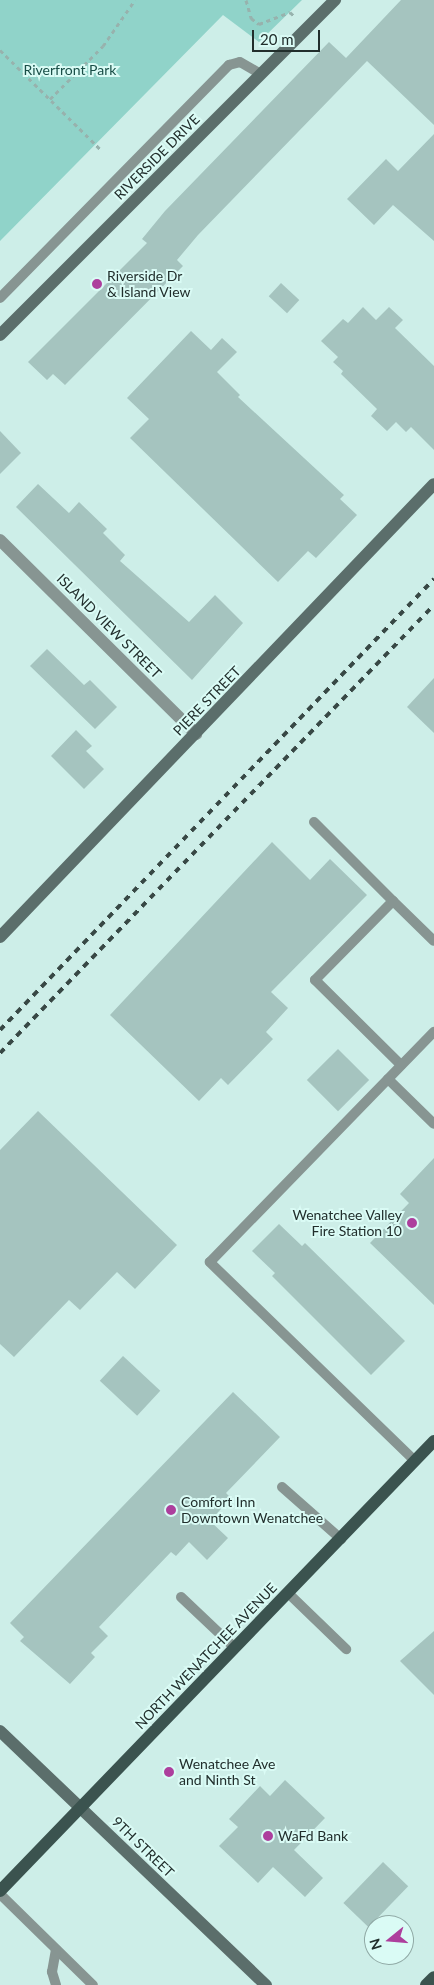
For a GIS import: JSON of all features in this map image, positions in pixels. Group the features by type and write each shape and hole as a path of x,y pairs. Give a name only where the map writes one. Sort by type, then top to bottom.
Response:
{"main road":[{"name":"NORTH WENATCHEE AVENUE","path":"0,1893 434,1441"},
{"path":"426,1985 434,1977"}],"street":[{"name":"RIVERSIDE DRIVE","path":"0,335 335,0"},
{"name":"PIERE STREET","path":"0,937 434,484"},
{"name":"ISLAND VIEW STREET","path":"0,540 196,734"},
{"name":"9TH STREET","path":"0,1731 266,1985"}],"lane":[{"path":"0,298 229,65 240,62 261,74"},
{"path":"314,822 434,942"},
{"path":"393,901 315,980 401,1065"},
{"path":"415,1461 210,1262 434,1032"},
{"path":"388,1079 434,1124"},
{"path":"282,1487 341,1538"},
{"path":"288,1593 346,1649"},
{"path":"181,1598 235,1648"},
{"path":"0,1893 93,1985"},
{"path":"56,1949 52,1972 56,1985"}],"path":[{"path":"50,100 103,46 135,0"},
{"path":"246,0 251,18 259,24 290,12 294,17"},
{"path":"0,50 100,149"}],"green space":[{"name":"Riverfront Park","path":"0,0 302,0 259,42 223,15 0,241"}],"building":[{"path":"401,0 434,0 434,125 367,61 198,235 177,260 183,266 65,385 53,374 47,380 28,362 147,243 142,239 165,211 329,42 346,58"},
{"path":"434,134 434,241 393,205 374,225 347,199 386,159 398,171"},
{"path":"281,283 299,300 287,313 269,296"},
{"path":"363,307 376,320 389,307 403,320 395,328 434,366 434,450 411,427 406,432 396,422 387,431 371,416 377,409 341,374 343,371 333,362 338,357 321,341 343,319 348,323"},
{"path":"191,331 211,350 222,338 237,352 217,372 240,395 238,397 344,495 340,499 357,515 316,558 308,551 278,582 130,438 149,419 127,398"},
{"path":"0,431 21,453 0,474"},
{"path":"38,484 69,513 79,502 107,529 103,533 125,555 120,561 189,622 215,595 243,623 192,680 16,507"},
{"path":"47,649 84,685 90,680 117,707 95,729 30,666"},
{"path":"434,678 434,733 407,707"},
{"path":"76,730 92,746 86,751 104,769 84,789 51,756"},
{"path":"272,842 310,880 330,859 367,895 271,992 288,1008 266,1032 273,1039 228,1085 221,1078 199,1101 110,1015"},
{"path":"338,1049 369,1080 338,1111 307,1080"},
{"path":"38,1111 177,1245 135,1289 117,1272 80,1310 69,1300 14,1357 0,1344 0,1150"},
{"name":"Wenatchee Valley Fire Station 10","path":"434,1158 434,1305 370,1243 409,1203 400,1194"},
{"path":"279,1224 302,1246 305,1243 405,1341 371,1375 272,1276 275,1273 252,1251"},
{"path":"123,1356 160,1391 137,1416 100,1381"},
{"name":"Comfort Inn Downtown Wenatchee","path":"233,1392 280,1437 226,1493 231,1498 210,1521 228,1538 207,1560 189,1542 176,1556 171,1552 99,1627 108,1636 91,1653 95,1657 70,1684 20,1641 24,1637 10,1623"},
{"path":"434,1631 434,1695 400,1661"},
{"name":"WaFd Bank","path":"285,1780 325,1818 294,1850 323,1878 305,1897 273,1867 258,1883 219,1846 238,1827 229,1819 260,1786 270,1796"},
{"path":"383,1862 408,1886 380,1915 364,1915 364,1923 343,1903"}],"railway":[{"path":"0,1030 434,579"},
{"path":"0,1053 434,605"}],"place":[{"name":"Riverside Dr & Island View","path":"97,284"},
{"name":"Wenatchee Valley Fire Station 10","path":"412,1223"},
{"name":"Comfort Inn Downtown Wenatchee","path":"171,1510"},
{"name":"Wenatchee Ave and Ninth St","path":"169,1772"},
{"name":"WaFd Bank","path":"268,1836"}]}
